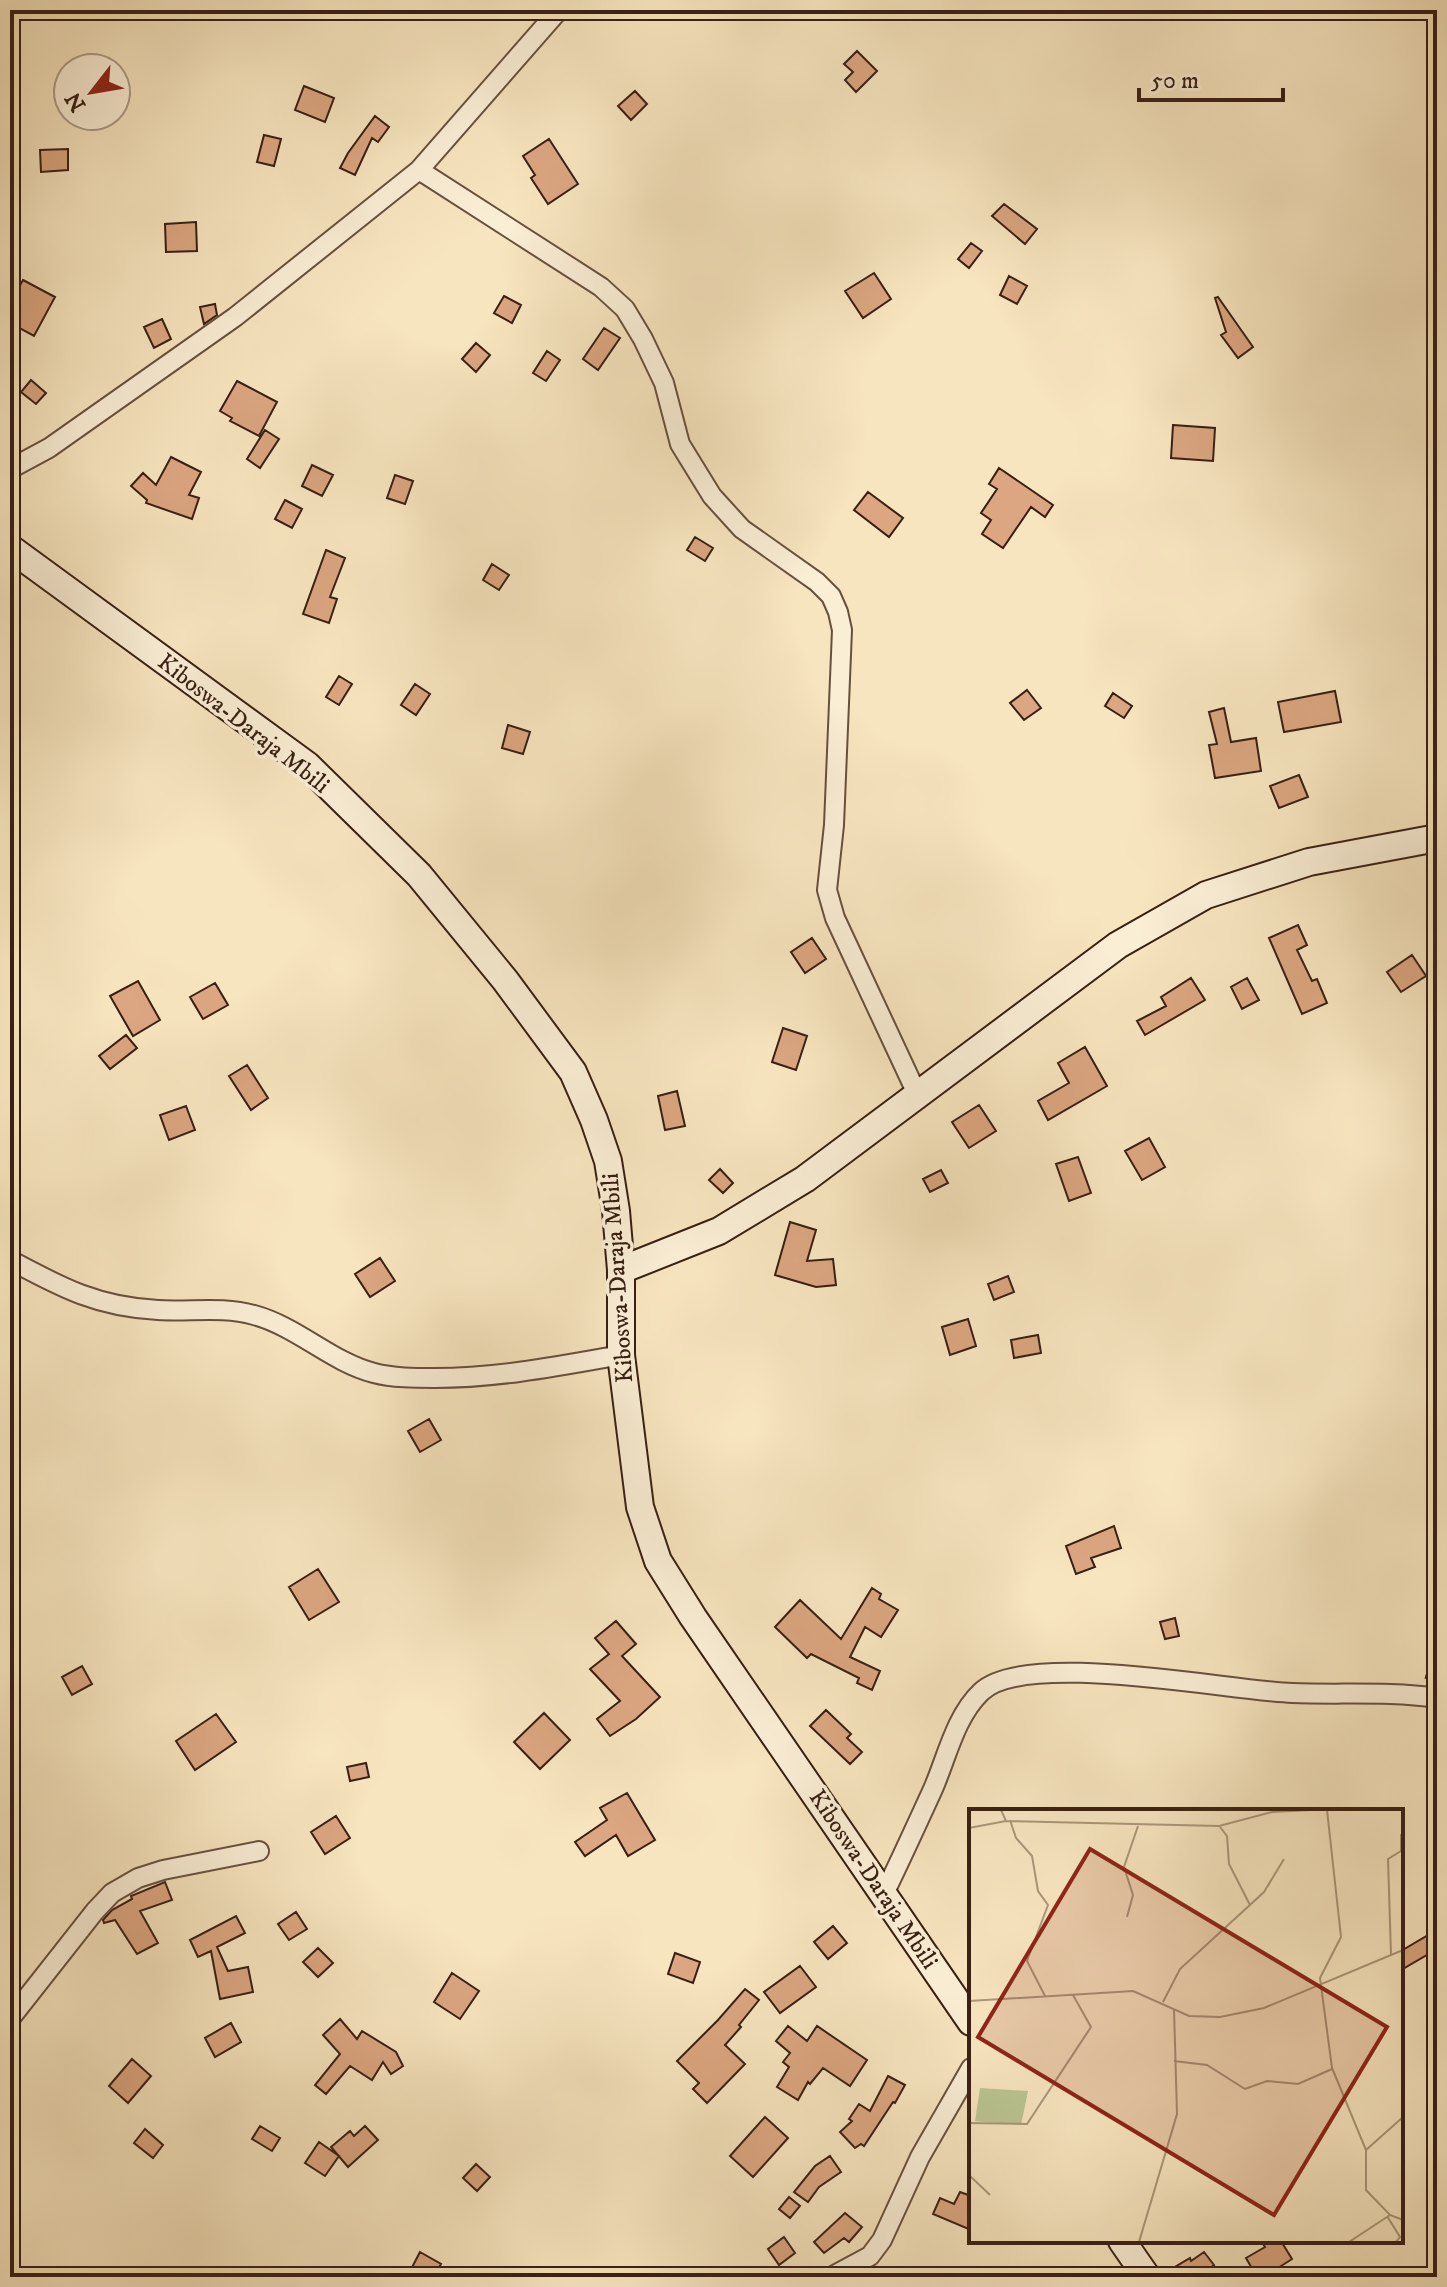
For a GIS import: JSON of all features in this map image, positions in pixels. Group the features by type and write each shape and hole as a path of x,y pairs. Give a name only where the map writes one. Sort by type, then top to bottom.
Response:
{"main road":[{"name":"Kiboswa-Daraja Mbili","path":"10,548 307,765 419,875 505,980 573,1072 608,1161 621,1270 621,1355 640,1507 658,1561 693,1617 969,2019"},
{"path":"621,1270 731,1224 805,1179 1118,945 1206,895 1309,862 1437,838"},
{"path":"1123,2243 1147,2277"}],"street":[{"path":"10,469 49,448 235,317 419,170 559,10"},
{"path":"419,170 601,287 625,309 664,383 680,444 712,496 742,529 817,582 831,596 842,630 834,825 827,890 835,918 918,1096"},
{"path":"10,1260 69,1292 111,1305 159,1310 215,1309 254,1315 297,1333 338,1358 374,1373 417,1378 500,1376 621,1355"},
{"path":"884,1894 934,1788 966,1710 983,1689 1008,1679 1050,1673 1115,1674 1290,1693 1429,1697"},
{"path":"10,2019 112,1893 138,1878 163,1870 259,1851"},
{"path":"831,2277 870,2256 882,2240 920,2157 969,2071"}],"path":[{"path":"1429,1697 1437,1641"}],"building":[{"path":"857,51 877,71 856,92 845,80 853,72 844,64"},
{"path":"304,86 334,98 325,122 295,110"},
{"path":"635,91 647,104 631,120 618,106"},
{"path":"375,116 389,127 378,142 372,138 355,175 340,168 348,153"},
{"path":"264,135 281,139 274,166 257,162"},
{"path":"549,139 578,184 548,204 531,178 535,175 523,156"},
{"path":"68,149 68,170 41,172 40,150"},
{"path":"1004,204 1037,229 1025,244 992,216"},
{"path":"196,222 197,251 166,252 165,224"},
{"path":"971,243 982,251 969,268 958,259"},
{"path":"874,273 891,299 863,318 845,291"},
{"path":"1009,276 1027,286 1017,304 1000,295"},
{"path":"23,280 55,297 34,336 10,323 10,303"},
{"path":"504,296 521,305 512,323 494,313"},
{"path":"1218,297 1253,347 1238,358 1221,335 1226,332 1215,298"},
{"path":"215,304 217,315 204,324 200,307"},
{"path":"162,319 171,339 154,348 144,327"},
{"path":"604,328 620,338 598,370 583,359"},
{"path":"476,343 490,355 476,372 462,359"},
{"path":"547,351 560,360 546,381 533,373"},
{"path":"31,380 46,393 36,404 21,392"},
{"path":"237,381 277,402 259,436 230,421 232,418 220,411"},
{"path":"1173,425 1215,428 1213,461 1171,458"},
{"path":"265,430 279,439 260,468 247,459"},
{"path":"171,457 201,472 189,495 199,498 192,519 146,503 147,500 131,486 143,473 156,485"},
{"path":"312,465 333,475 322,496 302,486"},
{"path":"999,468 1053,505 1045,517 1031,507 1003,548 982,534 991,520 981,513 997,489 989,484"},
{"path":"395,475 413,481 405,504 387,498"},
{"path":"868,492 903,518 889,537 854,510"},
{"path":"285,500 302,509 292,528 275,519"},
{"path":"695,537 713,548 705,561 687,550"},
{"path":"326,550 345,558 330,597 337,599 329,623 303,614"},
{"path":"492,564 509,575 499,590 483,580"},
{"path":"339,676 352,684 339,705 326,697"},
{"path":"415,684 430,694 416,715 401,705"},
{"path":"1027,690 1041,708 1024,720 1010,703"},
{"path":"1335,691 1341,722 1284,732 1278,702"},
{"path":"1113,693 1132,706 1124,718 1105,706"},
{"path":"1224,708 1231,742 1256,738 1261,771 1215,778 1209,745 1217,744 1209,712"},
{"path":"508,725 530,732 523,754 502,748"},
{"path":"1299,775 1308,797 1279,808 1270,786"},
{"path":"1298,925 1307,945 1297,950 1312,981 1317,979 1327,1003 1302,1014 1269,938"},
{"path":"812,938 826,959 805,973 791,952"},
{"path":"1412,955 1426,976 1401,992 1387,972"},
{"path":"1191,978 1205,1000 1145,1035 1137,1021 1166,1006 1161,997"},
{"path":"1247,978 1259,1000 1242,1009 1231,987"},
{"path":"138,981 160,1020 133,1036 110,996"},
{"path":"215,983 228,1005 203,1019 190,997"},
{"path":"783,1028 807,1036 796,1070 772,1062"},
{"path":"126,1035 137,1048 110,1069 99,1056"},
{"path":"1085,1047 1107,1086 1048,1120 1038,1101 1069,1083 1058,1063"},
{"path":"247,1065 268,1098 251,1110 229,1076"},
{"path":"677,1091 685,1126 665,1130 658,1096"},
{"path":"979,1105 996,1131 969,1148 952,1122"},
{"path":"186,1106 195,1130 169,1140 160,1115"},
{"path":"1149,1138 1165,1167 1142,1180 1125,1151"},
{"path":"1078,1157 1091,1193 1069,1201 1056,1164"},
{"path":"720,1169 733,1183 723,1193 709,1180"},
{"path":"941,1170 948,1183 930,1192 923,1179"},
{"path":"790,1222 816,1230 807,1261 833,1259 836,1285 816,1287 775,1275"},
{"path":"380,1258 395,1281 370,1297 355,1274"},
{"path":"1008,1276 1014,1292 994,1300 988,1284"},
{"path":"968,1319 976,1346 950,1355 942,1327"},
{"path":"1038,1335 1041,1353 1014,1358 1011,1340"},
{"path":"429,1419 441,1440 420,1452 408,1431"},
{"path":"1114,1526 1121,1548 1091,1558 1095,1567 1076,1574 1066,1546"},
{"path":"318,1569 339,1602 309,1620 289,1587"},
{"path":"872,1588 881,1594 879,1599 898,1610 881,1637 865,1627 850,1657 880,1671 872,1690 857,1683 859,1678 811,1654 807,1658 775,1627 800,1600 841,1639"},
{"path":"1175,1618 1179,1636 1165,1639 1160,1622"},
{"path":"616,1621 636,1644 622,1656 660,1697 636,1719 610,1736 597,1719 620,1701 590,1669 609,1654 595,1638"},
{"path":"82,1666 92,1684 72,1695 62,1677"},
{"path":"826,1710 851,1734 847,1738 862,1752 850,1764 810,1726"},
{"path":"544,1713 570,1740 540,1769 514,1742"},
{"path":"216,1714 236,1742 195,1770 176,1741"},
{"path":"366,1763 369,1777 350,1781 347,1767"},
{"path":"627,1793 655,1840 628,1856 616,1835 585,1856 575,1842 607,1820 600,1808"},
{"path":"336,1816 350,1838 325,1854 311,1832"},
{"path":"165,1882 172,1900 140,1911 158,1943 137,1954 115,1920 104,1923 103,1920 112,1910 132,1899 131,1896"},
{"path":"296,1912 307,1929 289,1940 278,1924"},
{"path":"236,1916 245,1933 217,1947 228,1971 248,1967 253,1992 220,1999 211,1951 198,1957 190,1940"},
{"path":"833,1926 847,1943 828,1959 814,1942"},
{"path":"1430,1934 1437,1949 1403,1969 1403,1950"},
{"path":"318,1948 333,1963 318,1977 303,1962"},
{"path":"675,1953 700,1962 693,1983 668,1974"},
{"path":"800,1966 816,1987 780,2013 764,1992"},
{"path":"452,1973 479,1991 460,2019 434,2002"},
{"path":"745,1989 759,2000 725,2045 745,2064 707,2103 693,2089 699,2083 677,2061"},
{"path":"340,2019 357,2039 362,2031 396,2052 403,2066 391,2074 383,2062 372,2080 350,2066 326,2094 315,2085 340,2054 323,2035"},
{"path":"231,2023 241,2042 215,2057 205,2038"},
{"path":"788,2026 807,2041 817,2026 867,2060 850,2086 823,2068 810,2084 808,2082 798,2100 777,2087 789,2067 783,2062 790,2053 776,2041"},
{"path":"132,2059 151,2076 128,2103 109,2086"},
{"path":"888,2076 905,2085 864,2146 861,2144 855,2148 840,2132 852,2121 849,2119 859,2104 870,2111"},
{"path":"765,2117 788,2138 753,2177 730,2156"},
{"path":"260,2126 280,2138 272,2151 252,2139"},
{"path":"365,2126 378,2140 348,2167 331,2147 350,2131 354,2136"},
{"path":"145,2129 163,2145 153,2158 134,2143"},
{"path":"319,2142 339,2156 325,2176 305,2163"},
{"path":"830,2156 841,2172 819,2187 808,2202 794,2192 815,2166"},
{"path":"476,2164 490,2177 477,2191 463,2178"},
{"path":"960,2192 969,2195 969,2229 933,2214 940,2198 954,2204"},
{"path":"789,2197 800,2206 790,2218 779,2209"},
{"path":"845,2213 862,2227 849,2242 844,2238 824,2253 814,2242"},
{"path":"784,2237 795,2253 779,2265 768,2249"},
{"path":"1262,2243 1282,2243 1292,2259 1264,2277 1257,2277 1246,2258 1265,2247"},
{"path":"420,2252 441,2264 434,2277 407,2277"},
{"path":"1204,2252 1214,2265 1200,2277 1169,2277 1177,2271 1175,2267"}]}
